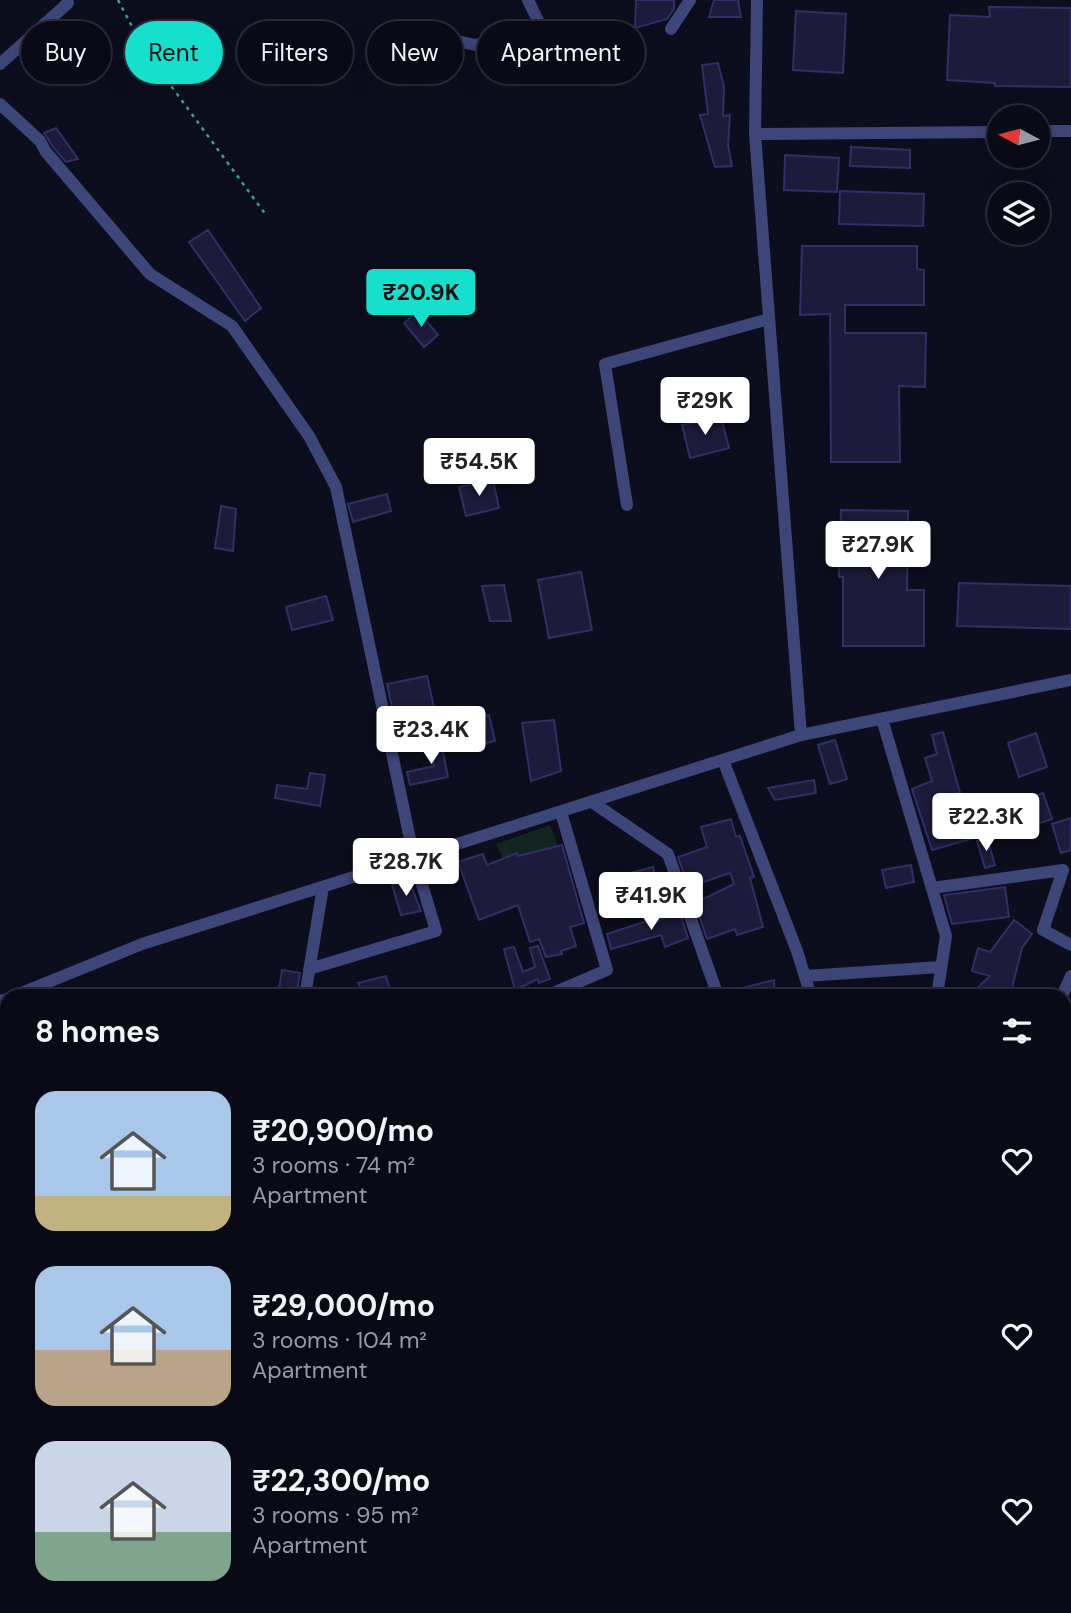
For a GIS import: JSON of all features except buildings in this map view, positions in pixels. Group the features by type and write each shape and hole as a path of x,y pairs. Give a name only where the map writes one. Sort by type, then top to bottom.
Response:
{"street":[{"path":"463,42 476,45 544,33 528,0"},
{"path":"671,29 690,0"},
{"path":"757,0 755,134 801,735"},
{"path":"0,64 68,3"},
{"path":"0,104 40,141 46,152 150,274 232,326 309,436 336,487 414,858 436,931 309,969"},
{"path":"1050,131 1071,131"},
{"path":"755,134 987,132"},
{"path":"627,505 605,364 769,319"},
{"path":"31,989 142,944 801,735 1071,680"},
{"path":"882,719 946,936 938,989"},
{"path":"723,760 809,989"},
{"path":"592,802 668,854 716,989"},
{"path":"561,811 607,970 566,989"},
{"path":"932,888 1063,870 1043,930 1071,945"},
{"path":"306,989 323,887"},
{"path":"805,976 941,967"}],"path":[{"path":"118,0 144,48 266,215"}],"green space":[{"path":"550,825 558,846 532,853 550,918 503,859 496,844"}]}
